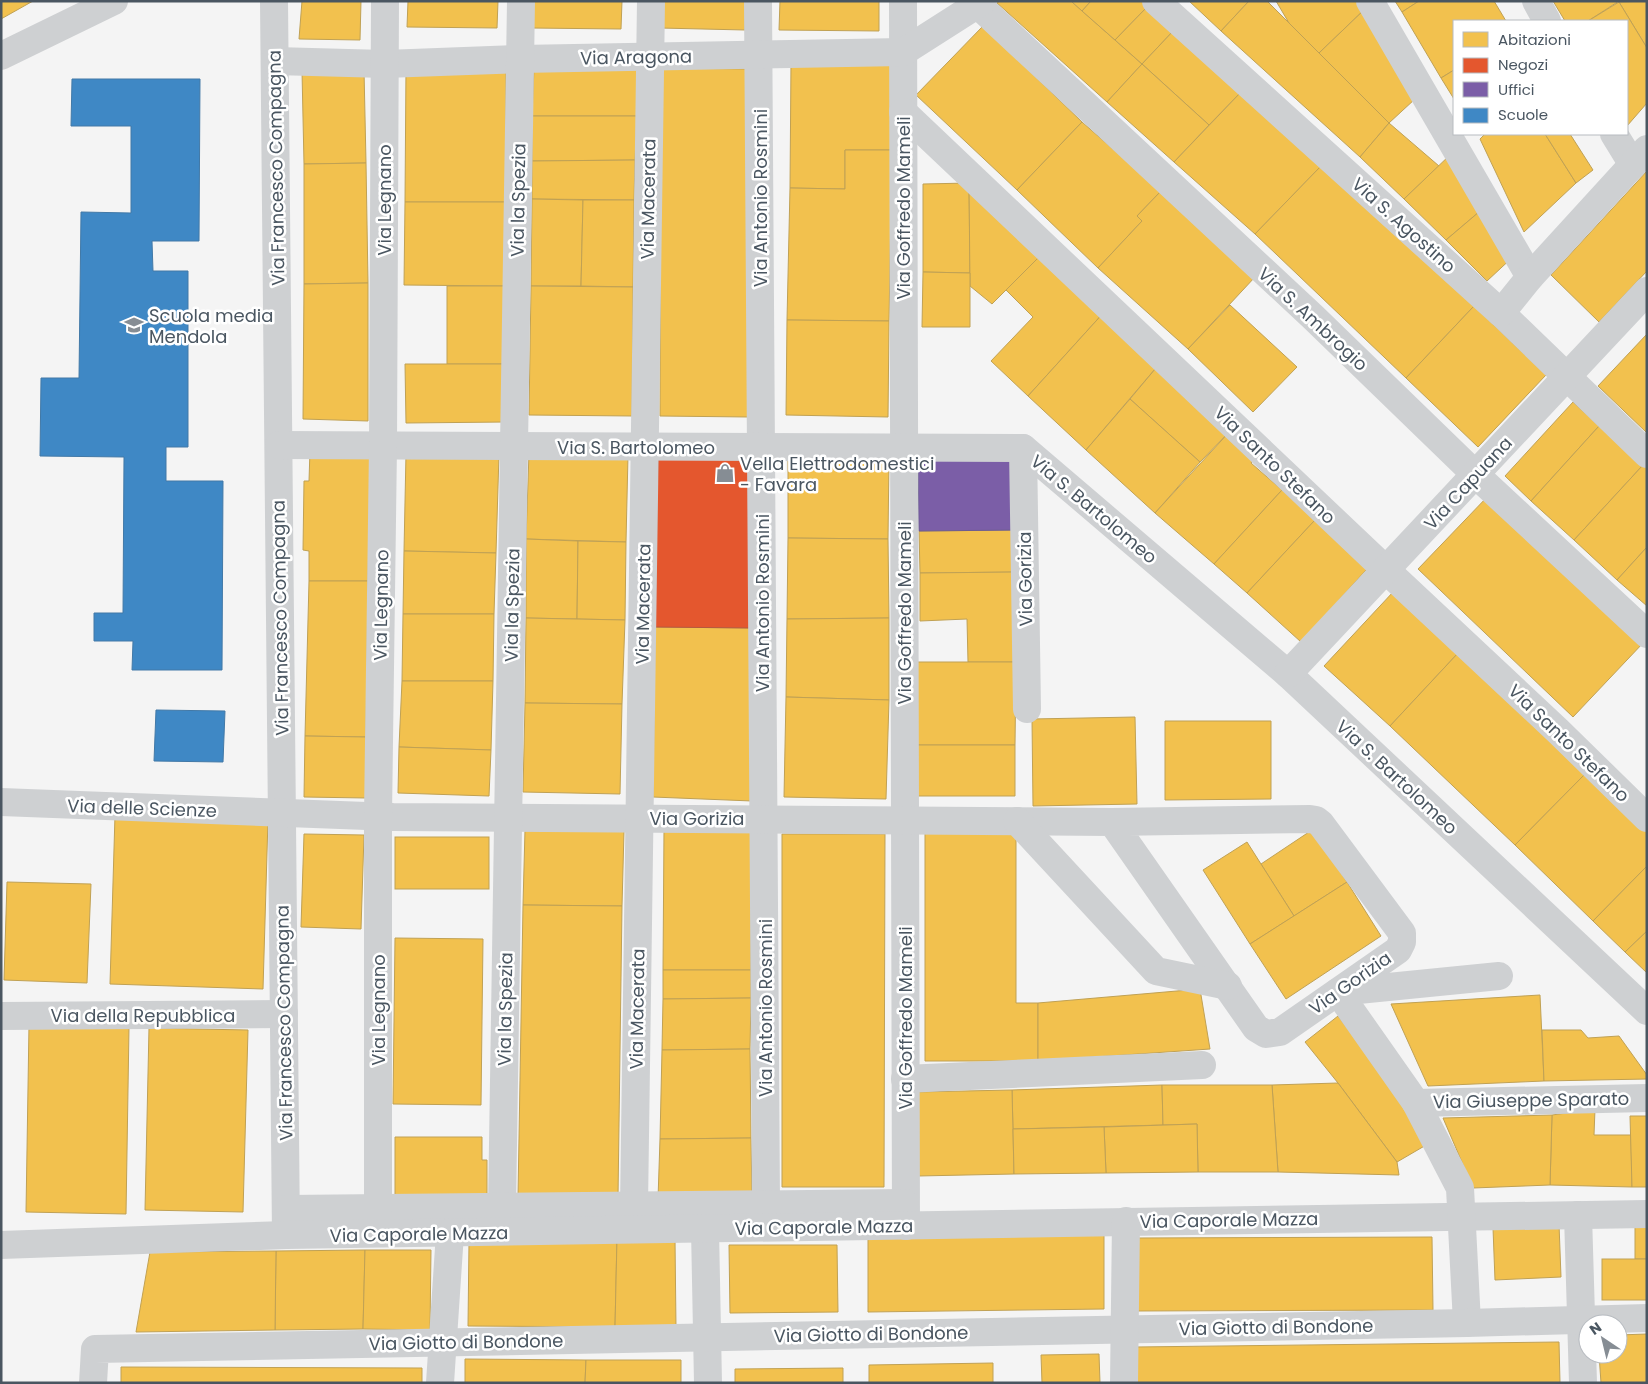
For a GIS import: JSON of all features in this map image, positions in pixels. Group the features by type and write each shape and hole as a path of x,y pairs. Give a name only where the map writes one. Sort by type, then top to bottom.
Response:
{"street":[{"name":"Via Francesco Compagna","path":"274,1 286,1222"},
{"name":"Via Legnano","path":"378,1209 378,816 383,446 385,1"},
{"name":"Via la Spezia","path":"502,1208 521,1"},
{"name":"Via Macerata","path":"634,1207 651,1"},
{"name":"Via Antonio Rosmini","path":"758,1 766,1205"},
{"name":"Via Goffredo Mameli","path":"903,1 906,1215"},
{"name":"Via S. Agostino","path":"1156,1 1500,313 1647,454"},
{"path":"1370,1 1530,277"},
{"path":"1536,1 1547,20"},
{"path":"1,56 107,3"},
{"path":"903,52 981,3"},
{"name":"Via S. Ambrogio","path":"981,3 1476,475 1647,634"},
{"name":"Via Aragona","path":"275,61 385,64 520,59 903,52"},
{"name":"Via Santo Stefano","path":"903,112 1558,731 1647,818"},
{"path":"1500,313 1530,277 1640,157 1615,135"},
{"name":"Via Capuana","path":"1288,674 1647,291"},
{"name":"Via S. Bartolomeo","path":"279,445 1022,448 1288,674 1647,1011"},
{"name":"Via Gorizia","path":"1022,448 1027,709"},
{"name":"Via delle Scienze","path":"1,802 282,813"},
{"name":"Via Gorizia","path":"282,813 378,816 1112,822 1310,818 1321,824 1402,933 1402,942 1398,950 1280,1032 1266,1034 1256,1028 1112,822"},
{"path":"1017,821 1156,971 1228,986"},
{"path":"1338,992 1499,976"},
{"name":"Via Giuseppe Sparato","path":"1338,992 1416,1103 1460,1188 1463,1216 1467,1323"},
{"name":"Via della Repubblica","path":"1,1016 284,1014"},
{"path":"905,1079 1202,1065"},
{"name":"Via Giuseppe Sparato","path":"1416,1103 1647,1098"},
{"name":"Via Caporale Mazza","path":"1,1245 286,1222 378,1209 766,1205 906,1215 1126,1222 1647,1214"},
{"name":"Via Caporale Mazza","path":"286,1222 450,1233 705,1229 906,1215"},
{"path":"1578,1215 1581,1314"},
{"path":"1124,1383 1126,1222"},
{"path":"705,1229 708,1383"},
{"path":"440,1383 450,1233"},
{"name":"Via Giotto di Bondone","path":"1628,1319 1647,1318"},
{"name":"Via Giotto di Bondone","path":"93,1383 95,1349 1578,1320"},
{"path":"1582,1364 1583,1383"}],"building: Abitazioni":[{"path":"1,1 33,1 1,19"},
{"path":"302,1 361,1 360,40 299,39"},
{"path":"408,1 498,1 497,28 407,27"},
{"path":"532,1 622,1 621,29 531,28"},
{"path":"661,1 746,1 745,30 660,28"},
{"path":"780,1 879,1 879,31 779,30"},
{"path":"1000,1 1071,1 1142,64 1107,102 997,3"},
{"path":"1071,1 1091,1 1082,11"},
{"path":"1091,1 1143,1 1148,6 1115,40 1082,11"},
{"path":"1189,1 1249,1 1221,31"},
{"path":"1249,1 1267,1 1389,123 1360,157 1221,31"},
{"path":"1276,1 1362,1 1366,8 1319,53 1289,23"},
{"path":"1395,1 1419,1 1402,12"},
{"path":"1419,1 1494,1 1505,20 1453,20 1453,71 1441,78 1402,12"},
{"path":"1553,1 1619,1 1590,20 1564,20"},
{"path":"1647,1 1647,48 1619,2"},
{"path":"1619,2 1647,48 1647,103 1628,125 1628,20 1590,20"},
{"path":"1148,6 1175,29 1142,64 1115,40"},
{"path":"1366,8 1415,99 1389,123 1319,53"},
{"path":"983,26 1082,122 1017,190 916,95"},
{"path":"1175,29 1242,91 1209,125 1142,64"},
{"path":"791,63 892,63 892,150 845,150 845,189 790,188"},
{"path":"1142,64 1209,125 1174,162 1107,102"},
{"path":"534,67 637,67 637,116 532,116"},
{"path":"406,68 506,68 506,202 405,202"},
{"path":"661,68 749,69 748,417 660,416"},
{"path":"364,70 366,163 304,164 302,71"},
{"path":"1453,71 1453,97 1441,78"},
{"path":"1242,91 1322,165 1255,234 1174,162"},
{"path":"532,116 637,116 635,160 532,161"},
{"path":"1082,122 1161,191 1137,216 1142,221 1098,268 1017,190"},
{"path":"1389,123 1439,166 1404,199 1360,157"},
{"path":"1484,135 1546,135 1576,183 1524,232 1480,139"},
{"path":"1546,135 1571,135 1593,170 1576,183"},
{"path":"845,150 892,150 889,321 787,320 790,188 845,189"},
{"path":"1452,153 1486,206 1446,240 1404,199"},
{"path":"635,160 634,200 532,199 532,161"},
{"path":"366,163 368,283 304,284 304,164"},
{"path":"1322,165 1474,306 1406,378 1255,234"},
{"path":"1647,171 1647,271 1599,322 1551,275"},
{"path":"969,183 970,273 923,272 923,184"},
{"path":"969,183 1043,253 992,304 970,286"},
{"path":"1161,191 1255,277 1188,349 1098,268 1142,221 1137,216"},
{"path":"532,199 583,200 581,286 531,286"},
{"path":"583,200 634,200 633,287 581,286"},
{"path":"405,202 506,202 505,286 404,285"},
{"path":"1486,206 1516,254 1487,281 1446,240"},
{"path":"1043,253 1106,310 1028,396 991,361 1033,317 1006,290"},
{"path":"923,272 970,273 970,327 922,327"},
{"path":"368,283 368,421 303,419 304,284"},
{"path":"447,286 505,286 505,364 447,364"},
{"path":"531,286 633,287 632,416 529,415"},
{"path":"1230,305 1297,367 1253,412 1188,349"},
{"path":"1474,306 1546,375 1478,447 1406,378"},
{"path":"1106,310 1161,362 1086,450 1028,396"},
{"path":"787,320 889,321 888,417 786,415"},
{"path":"1647,334 1647,433 1598,386"},
{"path":"1161,362 1232,429 1200,462 1130,399"},
{"path":"405,364 505,364 505,422 406,423"},
{"path":"1130,399 1200,462 1155,513 1086,450"},
{"path":"1573,402 1599,426 1531,501 1505,476"},
{"path":"1599,426 1643,465 1574,540 1531,501"},
{"path":"1232,429 1259,453 1251,463 1282,490 1214,564 1155,513"},
{"path":"310,450 371,451 368,581 309,581 309,551 303,550 304,481 309,481"},
{"path":"529,453 628,455 626,542 526,539"},
{"path":"406,454 499,454 496,553 404,551"},
{"path":"788,455 889,457 888,539 788,538"},
{"path":"1643,465 1647,469 1647,547 1617,580 1574,540"},
{"path":"1282,490 1315,520 1247,593 1214,564"},
{"path":"1489,495 1644,642 1573,717 1418,569"},
{"path":"1315,520 1367,569 1301,642 1247,593"},
{"path":"1017,530 1017,572 920,573 919,531"},
{"path":"788,538 888,539 889,618 787,619"},
{"path":"526,539 578,541 577,619 526,618"},
{"path":"578,541 626,542 625,620 577,619"},
{"path":"1647,547 1647,606 1617,580"},
{"path":"404,551 496,553 494,614 403,614"},
{"path":"1017,572 1016,662 968,662 967,619 920,621 920,573"},
{"path":"309,581 368,581 366,737 305,736"},
{"path":"1394,591 1459,652 1390,726 1324,666"},
{"path":"403,614 494,614 493,681 402,681"},
{"path":"526,618 625,620 622,704 525,703"},
{"path":"889,618 889,700 786,697 787,619"},
{"path":"655,627 753,628 752,801 653,797"},
{"path":"1459,652 1587,772 1515,845 1390,726"},
{"path":"917,662 1016,662 1015,745 917,745"},
{"path":"402,681 493,681 491,750 399,747"},
{"path":"786,697 889,700 886,799 784,797"},
{"path":"525,703 622,704 620,794 523,792"},
{"path":"1135,717 1137,804 1033,806 1032,719"},
{"path":"1165,721 1271,721 1271,799 1165,800"},
{"path":"305,736 366,737 366,798 304,797"},
{"path":"917,745 1015,745 1015,796 916,796"},
{"path":"399,747 491,750 489,796 398,793"},
{"path":"1587,772 1647,831 1647,866 1593,921 1515,845"},
{"path":"115,815 268,819 263,989 110,984"},
{"path":"925,828 1016,828 1016,1003 1038,1003 1038,1061 925,1061"},
{"path":"525,830 624,831 622,906 523,905"},
{"path":"664,830 752,830 751,970 663,970"},
{"path":"1312,830 1347,882 1294,916 1261,864"},
{"path":"304,834 364,835 361,929 301,927"},
{"path":"782,834 885,834 884,1187 782,1187"},
{"path":"395,837 489,837 489,889 395,889"},
{"path":"1247,842 1294,916 1250,944 1203,870"},
{"path":"1647,866 1647,931 1625,952 1593,921"},
{"path":"7,882 91,884 87,983 4,980"},
{"path":"1347,882 1381,936 1286,999 1250,944"},
{"path":"523,905 622,906 618,1197 518,1196"},
{"path":"1647,931 1647,973 1625,952"},
{"path":"395,938 483,939 481,1105 393,1104"},
{"path":"663,970 751,970 751,998 663,999"},
{"path":"1200,989 1210,1049 1038,1061 1038,1003"},
{"path":"1540,995 1544,1081 1428,1086 1391,1004"},
{"path":"751,998 750,1049 662,1050 663,999"},
{"path":"1338,1016 1433,1141 1397,1162 1305,1042"},
{"path":"29,1025 129,1027 126,1214 26,1212"},
{"path":"149,1028 248,1030 243,1212 145,1210"},
{"path":"1542,1030 1581,1030 1588,1038 1619,1036 1647,1075 1647,1079 1544,1081"},
{"path":"750,1049 751,1138 660,1139 662,1050"},
{"path":"1338,1083 1397,1162 1399,1175 1278,1172 1272,1085"},
{"path":"1162,1085 1163,1125 1013,1129 1012,1090"},
{"path":"1162,1085 1272,1085 1278,1172 1198,1172 1197,1124 1163,1125"},
{"path":"1012,1090 1014,1174 918,1176 916,1092"},
{"path":"1595,1109 1594,1135 1631,1135 1632,1187 1550,1185 1552,1115"},
{"path":"1552,1115 1550,1185 1473,1188 1443,1118"},
{"path":"1630,1116 1647,1116 1647,1187 1632,1187"},
{"path":"1197,1124 1198,1172 1106,1173 1104,1127"},
{"path":"1104,1127 1106,1173 1014,1174 1013,1129"},
{"path":"395,1137 482,1137 482,1160 487,1160 487,1198 395,1198"},
{"path":"751,1138 752,1199 658,1199 660,1139"},
{"path":"1559,1224 1561,1277 1495,1280 1493,1228"},
{"path":"1635,1226 1647,1226 1647,1259 1635,1259"},
{"path":"1104,1235 1104,1309 868,1312 868,1237"},
{"path":"1432,1237 1433,1310 1136,1311 1136,1238"},
{"path":"617,1238 615,1327 468,1326 469,1243"},
{"path":"617,1238 675,1239 676,1328 615,1327"},
{"path":"729,1245 837,1245 838,1312 730,1313"},
{"path":"365,1250 363,1329 275,1330 276,1251"},
{"path":"365,1250 431,1250 430,1330 363,1329"},
{"path":"276,1251 275,1330 136,1332 150,1252"},
{"path":"1602,1259 1647,1259 1647,1300 1602,1300"},
{"path":"1647,1334 1647,1383 1601,1383 1600,1364 1628,1364 1628,1335"},
{"path":"1559,1342 1560,1383 1135,1383 1135,1347"},
{"path":"1099,1354 1100,1383 1042,1383 1041,1355"},
{"path":"465,1359 586,1360 585,1383 465,1383"},
{"path":"586,1360 681,1360 681,1383 585,1383"},
{"path":"993,1363 993,1383 869,1383 869,1365"},
{"path":"121,1367 422,1368 422,1383 121,1383"},
{"path":"843,1368 843,1383 735,1383 735,1369"}],"building: Negozi":[{"path":"658,455 755,456 753,628 655,627"}],"building: Uffici":[{"path":"1015,453 1017,530 919,531 918,454"}],"building: Scuole":[{"name":"Scuola media Mendola","path":"72,79 200,79 199,241 152,241 153,271 188,271 188,447 166,447 166,481 223,481 222,670 132,670 133,641 94,641 94,613 123,613 124,457 40,456 41,378 79,378 81,212 131,213 131,126 71,126"},
{"path":"156,710 225,711 223,762 154,761"}],"place":[{"name":"Scuola media Mendola","path":"134,325"},
{"name":"Vella Elettrodomestici - Favara","path":"725,473"}]}
